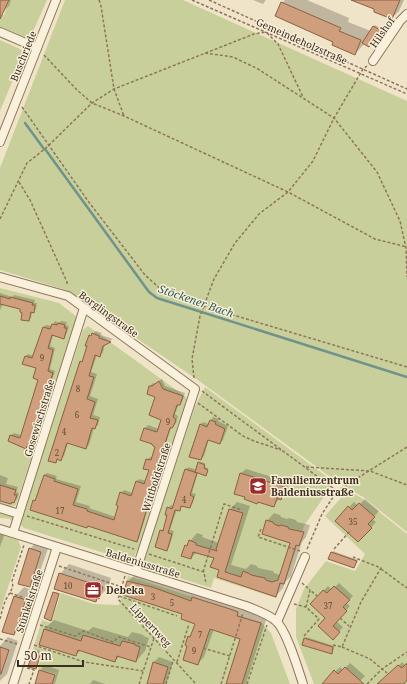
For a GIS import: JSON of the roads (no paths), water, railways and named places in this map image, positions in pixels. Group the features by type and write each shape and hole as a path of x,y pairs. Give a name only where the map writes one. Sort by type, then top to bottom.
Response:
{"street":[{"name":"Buschriede","path":"0,142 16,98 56,0"},
{"name":"Hilshof","path":"373,61 400,21 407,14"},
{"path":"0,32 37,48"},
{"name":"Borglingstraße","path":"0,277 68,296 195,389"},
{"name":"Gosewischstraße","path":"13,533 84,308"},
{"name":"Wittboldstraße","path":"136,571 195,389"},
{"path":"0,508 19,514"},
{"name":"Baldeniusstraße","path":"0,529 246,606 270,616 283,630 303,684"},
{"name":"Stünkelstraße","path":"13,684 57,547"},
{"path":"277,622 306,557"}],"waterway":[{"name":"Stöckener Bach","path":"25,123 44,149"},
{"name":"Stöckener Bach","path":"45,149 149,292 157,298 407,377"}],"place":[{"name":"Familienzentrum Baldeniusstraße","path":"258,486"},
{"name":"Debeka","path":"93,590"}]}
